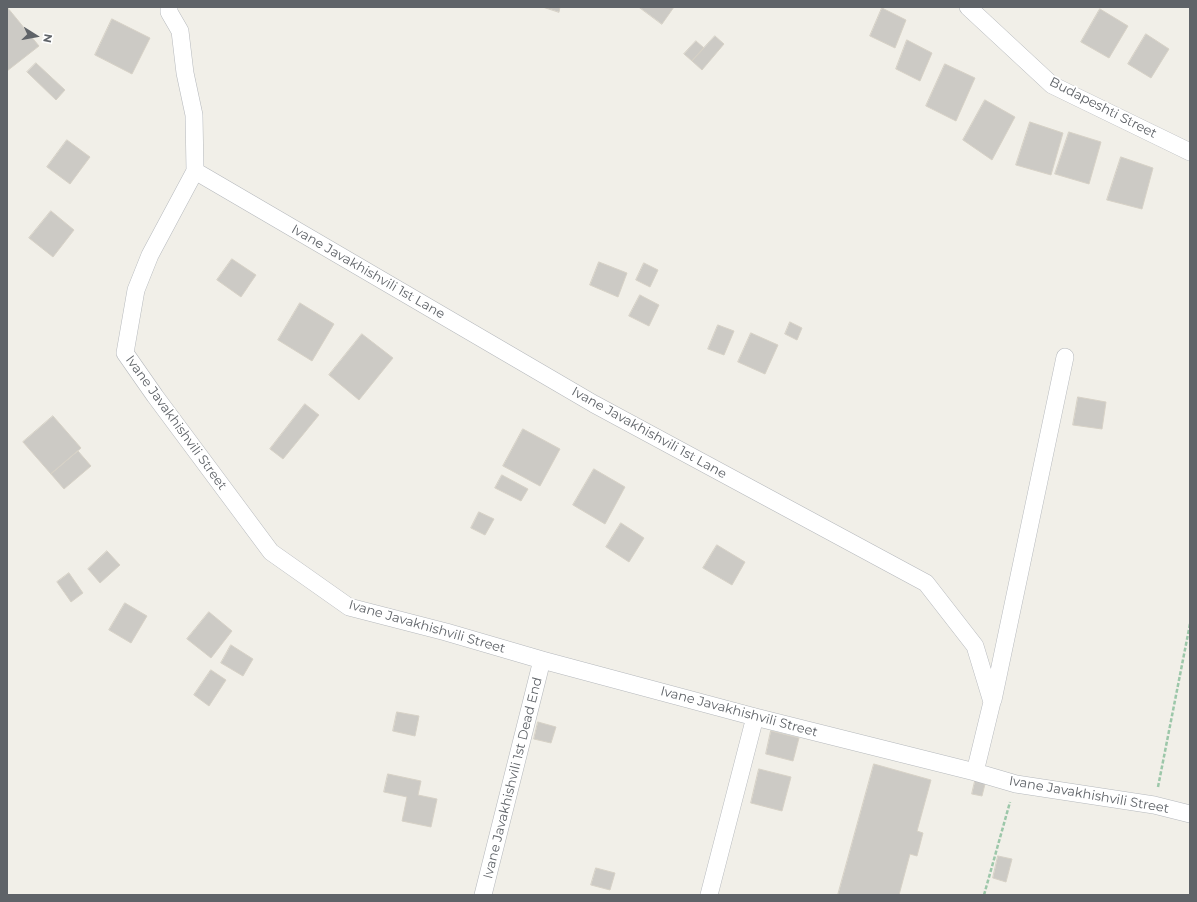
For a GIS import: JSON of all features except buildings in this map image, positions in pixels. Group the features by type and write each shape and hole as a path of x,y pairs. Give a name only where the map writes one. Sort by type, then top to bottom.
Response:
{"street":[{"name":"Ivane Javakhishvili Street","path":"169,7 169,12 180,32 185,73 194,115 195,171 150,255 136,290 125,354 271,552 349,607 446,632 542,660 755,718 975,772 1016,784 1154,805 1190,814"},
{"name":"Budapeshti Street","path":"968,7 1052,85 1190,152"},
{"name":"Ivane Javakhishvili 1st Lane","path":"195,171 594,404 926,584 975,646 992,702"},
{"path":"975,772 992,702 1065,358"},
{"name":"Ivane Javakhishvili 1st Dead End","path":"483,895 542,660"},
{"path":"709,895 755,718"}],"path":[{"path":"1154,805 1190,624"},
{"path":"984,895 1016,784"}]}
